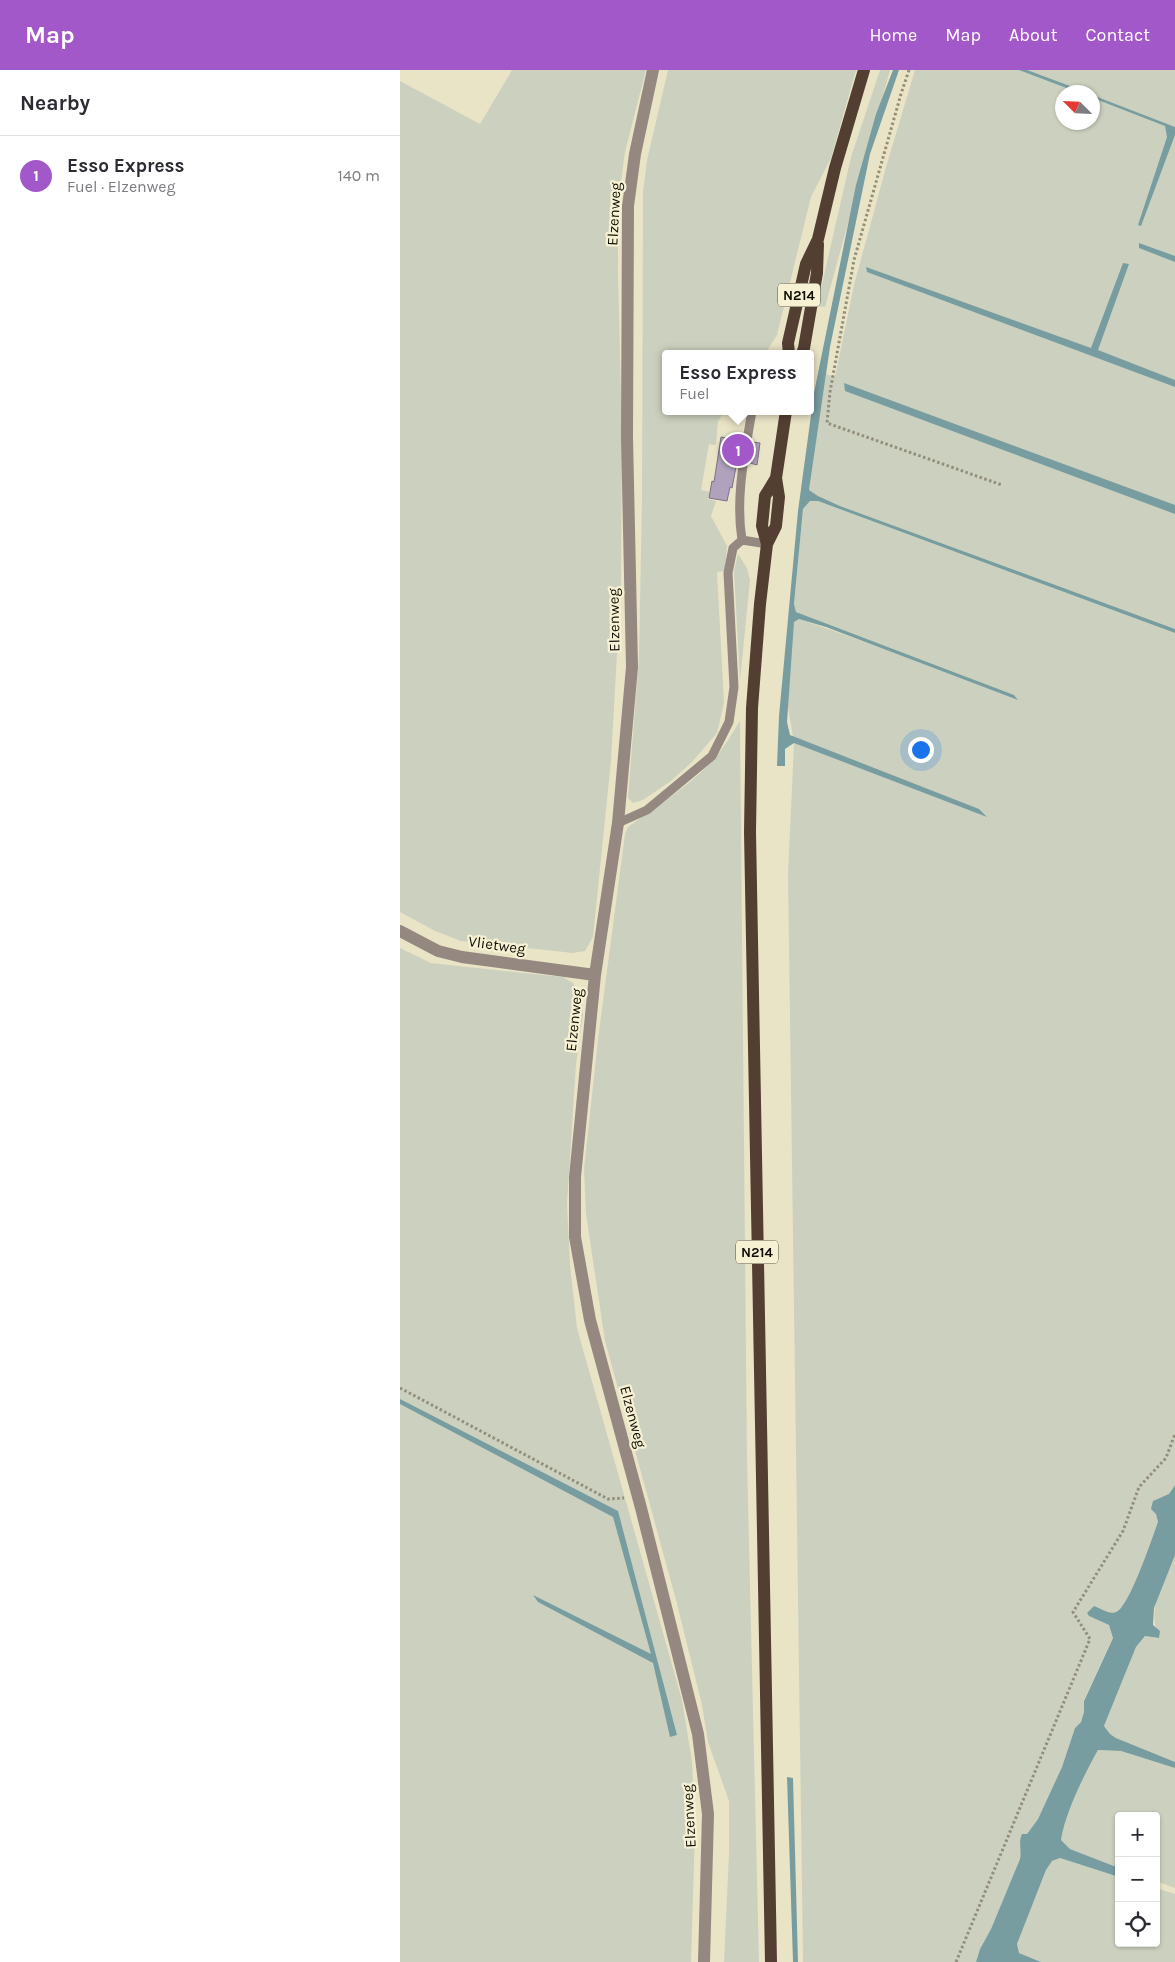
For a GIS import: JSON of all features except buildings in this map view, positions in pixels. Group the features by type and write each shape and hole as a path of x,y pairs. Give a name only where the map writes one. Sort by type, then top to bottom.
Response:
{"main road":[{"name":"N214","path":"789,350 788,343 806,264 818,238 835,168 864,70"},
{"name":"N214","path":"803,350 818,273 818,238"},
{"name":"N214","path":"771,1962 750,832 752,708 767,544 762,526 765,496 776,478 785,415"}],"street":[{"name":"Elzenweg","path":"653,70 634,154 628,206 627,437 632,667 618,823 595,975 575,1177 575,1237 590,1320 698,1734 708,1814 704,1962"},
{"name":"Vlietweg","path":"400,931 438,951 462,957 595,975"}],"lane":[{"path":"742,540 739,520 741,480 751,415"},
{"path":"618,823 647,810 712,756 729,722 734,687 728,573 733,548 742,540"},
{"path":"742,540 767,544"}],"path":[{"path":"910,70 901,94 854,260 830,392 827,423 1002,485"},
{"path":"400,1388 608,1499 637,1495"},
{"path":"956,1962 1090,1639 1073,1612 1123,1531 1139,1487 1166,1458 1175,1434"}],"green space":[{"path":"512,70 646,70 625,152 618,204 622,437 621,582 611,761 593,937 585,951 573,953 461,941 435,931 400,912 400,81 480,124"},
{"path":"668,70 856,70 831,158 811,197 777,335 768,350 662,350 662,415 722,415 718,421 716,445 709,444 701,490 710,492 708,499 716,501 711,516 727,546 725,571 717,572 724,703 717,733 693,761 671,781 643,800 633,803 628,798 639,657 642,496 643,192 647,160"},
{"path":"880,70 890,70 825,307 817,306 851,157"},
{"path":"915,70 1175,70 1175,629 840,506 809,490 826,374 835,377 854,285"},
{"path":"810,501 818,501 1175,633 1175,1485 1156,1514 1158,1522 1146,1556 1121,1608 1111,1613 1094,1606 1089,1616 1109,1625 1113,1637 1084,1700 1084,1712 1081,1722 1075,1728 1062,1767 1038,1819 1027,1834 1020,1859 976,1962 803,1962 788,874 794,743 786,695 791,616 983,683 796,612 794,604 803,509"},
{"path":"738,554 747,568 750,580 740,681 734,571"},
{"path":"740,721 747,1459 759,1962 724,1962 729,1852 729,1801 708,1742 702,1705 676,1600 605,1341 586,1214 584,1169 598,1039 625,834 628,827 683,787 704,769 721,750"},
{"path":"400,948 431,963 563,977 573,983 582,1002 583,1015 576,1064 567,1204 570,1264 577,1328 682,1700 692,1761 695,1830 691,1962 400,1962"},
{"path":"1175,1555 1175,1762 1116,1738 1104,1726 1136,1647 1145,1636 1159,1638 1155,1627 1155,1606 1161,1586"},
{"path":"1098,1750 1121,1751 1175,1768 1175,1888 1160,1882 1160,1812 1115,1812 1115,1866 1070,1849 1061,1840 1066,1817 1081,1782"},
{"path":"1060,1858 1115,1876 1115,1947 1160,1947 1160,1889 1175,1894 1175,1962 1041,1962 1018,1953 1017,1944 1046,1870 1052,1861"}],"water":[{"path":"893,70 899,70 870,154 830,347 809,490 840,506 1175,629 1175,633 818,501 810,501 803,509 794,604 796,612 1014,695 1018,700 826,627 799,619 794,622 787,722 790,735 979,809 987,817 794,743 785,749 785,766 777,766 779,716 798,511 811,415 814,415 814,393 856,185 876,114"},
{"path":"1019,70 1027,70 1067,85 1059,85"},
{"path":"1100,98 1175,127 1175,135 1141,226 1138,225 1167,137 1165,126 1100,101"},
{"path":"1139,243 1175,256 1175,262 1139,248"},
{"path":"1123,263 1129,264 1098,350 1175,380 1175,387 867,272 866,267 1091,348"},
{"path":"844,383 1175,505 1175,514 845,391"},
{"path":"400,1399 618,1511 677,1735 670,1737 653,1663 538,1602 533,1595 651,1654 613,1517 400,1404"},
{"path":"1175,1485 1175,1555 1154,1608 1153,1625 1160,1631 1159,1638 1145,1636 1136,1647 1104,1726 1116,1738 1175,1762 1175,1768 1121,1751 1098,1750 1071,1806 1061,1840 1070,1849 1115,1866 1115,1876 1060,1858 1052,1861 1046,1870 1017,1944 1019,1953 1041,1962 976,1962 1020,1859 1020,1840 1022,1834 1027,1834 1038,1819 1062,1767 1075,1728 1081,1722 1084,1712 1084,1701 1113,1638 1109,1625 1089,1616 1087,1613 1094,1606 1111,1613 1121,1608 1127,1599 1146,1556 1158,1522 1156,1514 1151,1509 1153,1501 1169,1494"},
{"path":"787,1777 793,1778 798,1962 793,1962"}],"place":[{"name":"Esso Express","path":"738,450"}]}
